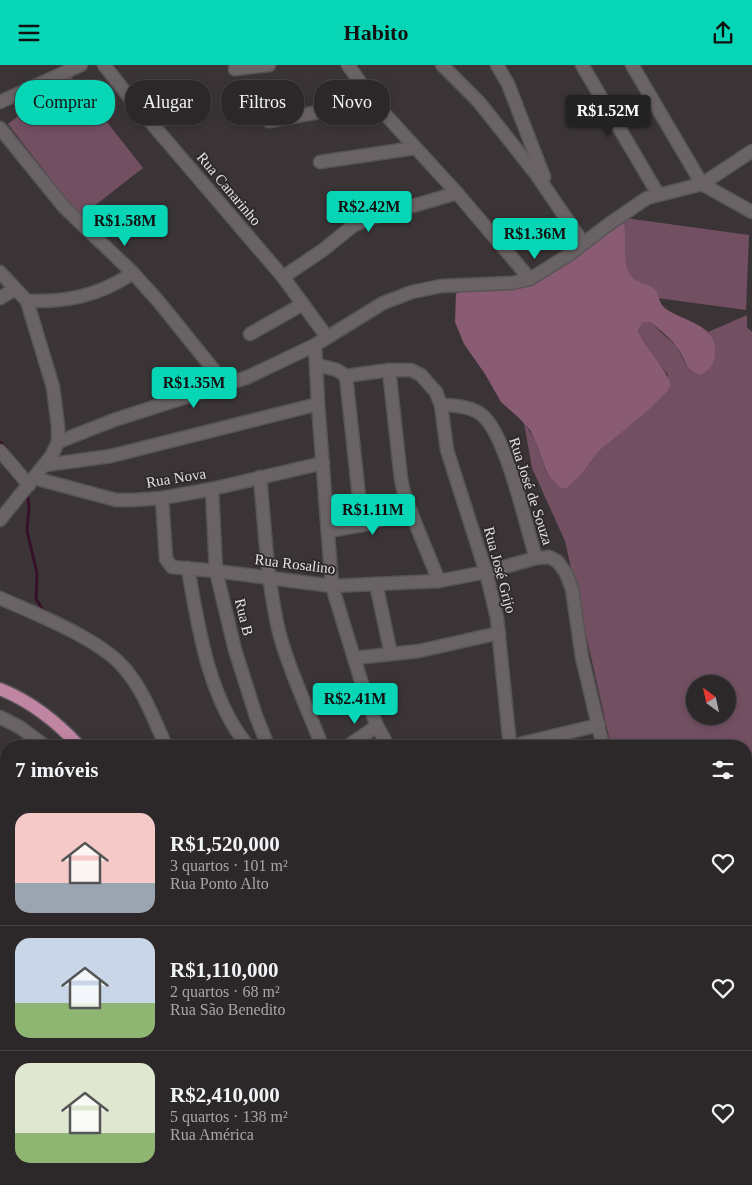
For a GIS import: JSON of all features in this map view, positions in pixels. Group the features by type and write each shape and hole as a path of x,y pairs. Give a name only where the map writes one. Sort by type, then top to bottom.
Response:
{"main road":[{"path":"0,689 21,699 43,713 73,740"}],"street":[{"path":"0,101 81,65"},
{"name":"Rua Canarinho","path":"104,65 283,277 327,337"},
{"path":"234,69 269,65"},
{"path":"348,65 359,80"},
{"path":"442,65 479,102 536,173 583,243"},
{"path":"497,65 508,84 550,193"},
{"path":"582,65 658,194"},
{"path":"632,65 702,185 752,213"},
{"path":"390,120 457,193 530,279"},
{"path":"0,128 64,207 133,273 159,302 226,385"},
{"path":"320,162 415,148"},
{"path":"58,442 114,419 226,385 271,367 315,345 382,303 412,292 441,286 512,283 530,279 549,268 647,198 702,185 752,151"},
{"path":"283,277 323,250 354,225 371,217 457,193"},
{"path":"0,272 27,301 53,387 58,426 58,442 45,465 0,521"},
{"path":"27,301 74,299 100,291 120,282 133,273"},
{"path":"0,298 16,289"},
{"path":"250,334 303,304"},
{"path":"315,345 332,586 377,726 385,740"},
{"path":"316,365 337,370 346,376 389,370 411,370 421,375 436,392 441,405"},
{"path":"389,370 401,479 406,498 439,581"},
{"path":"346,376 362,525"},
{"path":"45,465 111,456 318,403"},
{"name":"Rua José de Souza","path":"441,405 473,409 489,422 502,444 536,558"},
{"name":"Rua José Grijo","path":"441,405 447,450 486,572 497,618 509,740"},
{"path":"0,451 32,481"},
{"name":"Rua Nova","path":"32,481 116,500 133,500 162,498 212,489 323,463"},
{"path":"260,477 269,577 280,632 286,653 320,740"},
{"name":"Rua B","path":"212,489 216,571 234,650 266,740"},
{"name":"Rua Rosalino","path":"162,498 167,563 172,567 269,577 332,586 439,581 486,572"},
{"path":"328,531 362,525 411,511"},
{"name":"Rua José de Souza","path":"486,572 536,558 549,557 558,561 566,573 572,589 582,657 603,740"},
{"path":"188,568 194,603 213,684 228,719 243,740"},
{"path":"376,584 391,654"},
{"path":"0,598 80,635 114,657 125,668 140,691 163,740"},
{"path":"354,658 445,647 499,633"},
{"path":"0,717 21,728 37,740"},
{"path":"535,740 599,725"},
{"path":"357,740 377,726"}],"shaded area":[{"path":"70,75 74,80 64,80"},
{"path":"15,118 15,125 109,125 143,168 80,217 8,124"},
{"path":"625,218 749,235 746,310 613,292"},
{"path":"623,221 625,228 626,264 632,277 655,290 661,304 666,309 699,326 712,337 715,345 714,362 711,367 700,375 694,372 667,336 650,322 643,322 638,331 671,385 665,394 647,411 599,451 580,476 567,488 560,488 547,473 530,430 501,402 485,374 464,344 455,322 456,294 459,291 482,291 502,288"},
{"path":"747,315 747,327 752,332 752,740 610,740 565,541 532,468 524,423 534,438 547,474 567,488 580,476 599,451 665,394 668,375 638,331 643,322 650,322 677,347 686,365 711,336 708,332"}],"waterway":[{"path":"0,442 6,448"},
{"path":"27,491 29,508 27,531 37,573 36,599 45,613"}]}
